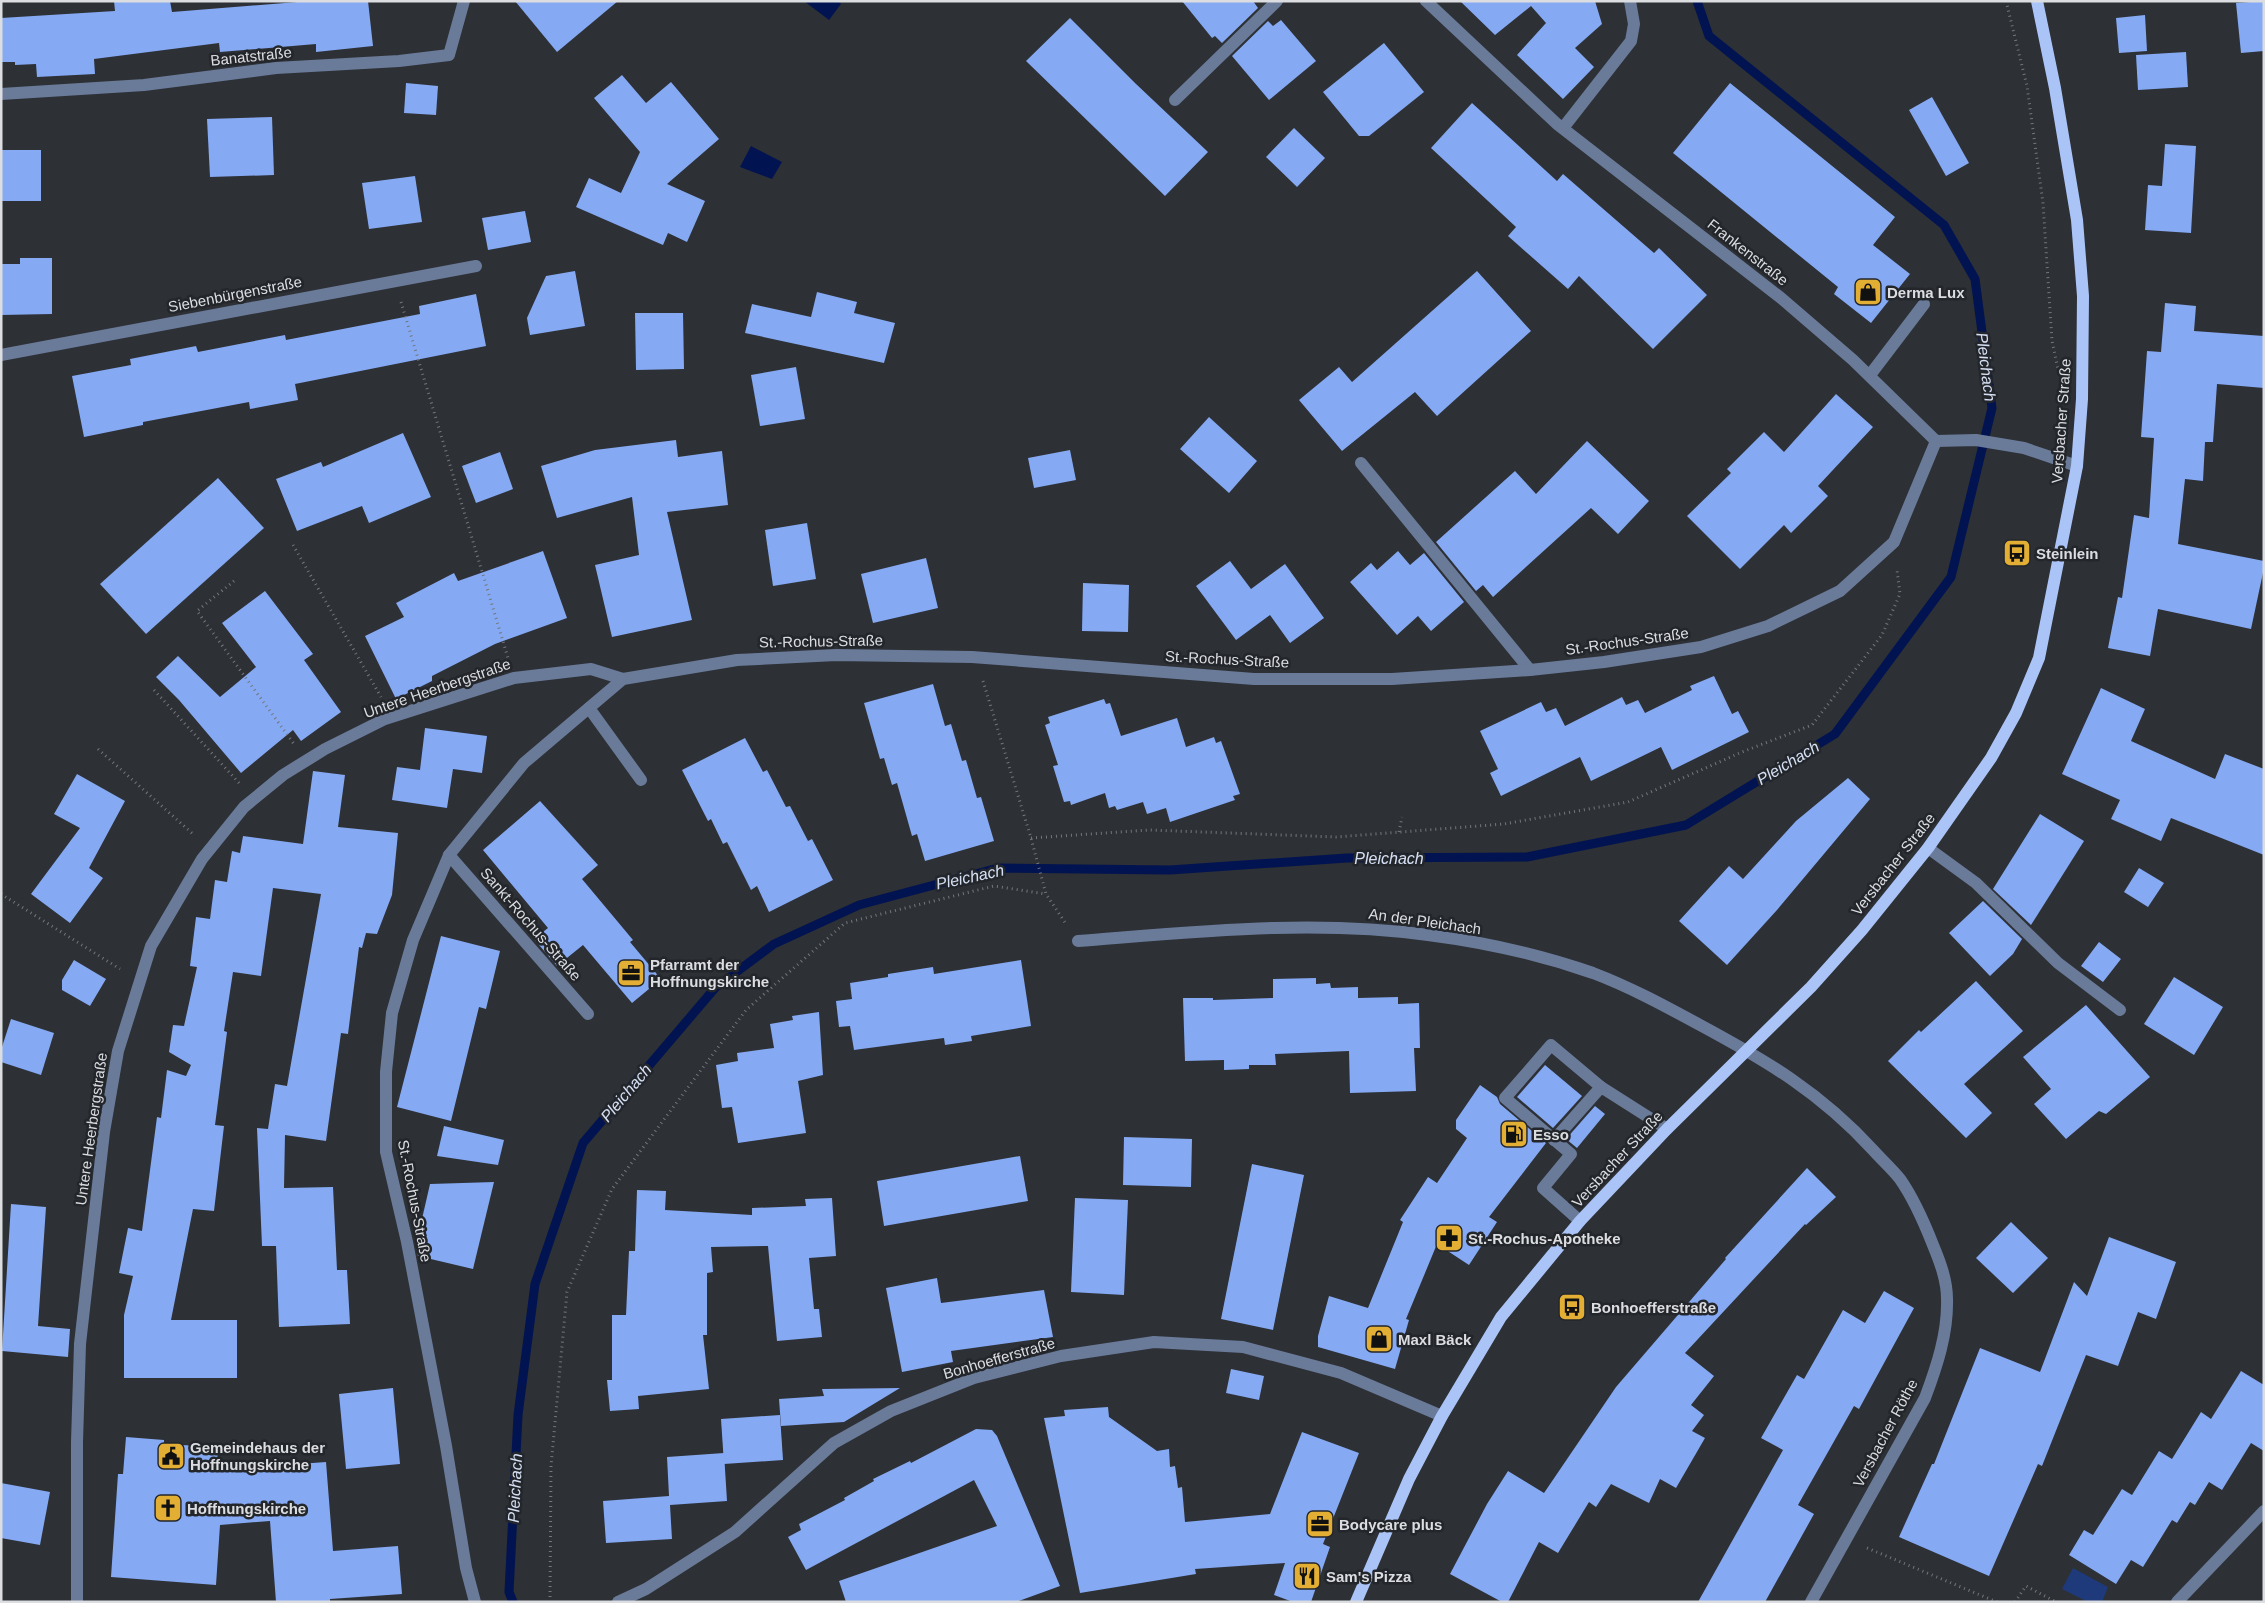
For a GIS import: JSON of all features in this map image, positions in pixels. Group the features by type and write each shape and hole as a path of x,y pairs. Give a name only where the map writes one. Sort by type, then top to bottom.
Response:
{"main road":[{"name":"Versbacher Straße","path":"1356,1602 1409,1479 1442,1416 1501,1317 1580,1221 1667,1129 1811,987 1862,930 1928,848 1991,758 2016,713 2039,658 2077,466 2082,399 2082,296 2077,220 2037,1"}],"street":[{"name":"Banatstraße","path":"1,94 144,85 276,68 399,61 449,55 464,1"},
{"path":"1175,100 1277,1"},
{"name":"Frankenstraße","path":"1426,1 1563,128 1780,298 1870,375 1936,440"},
{"path":"1563,128 1631,42 1634,24 1630,1"},
{"name":"Siebenbürgenstraße","path":"1,355 476,266"},
{"path":"1870,375 1924,304"},
{"path":"1936,440 1976,440 2024,448 2077,466"},
{"name":"St.-Rochus-Straße","path":"475,1602 466,1568 446,1446 407,1242 386,1152 386,1072 392,1013 413,940 450,855 524,763 623,679 737,660 836,655 972,658 1254,679 1392,679 1530,670 1604,662 1701,647 1768,626 1840,591 1894,542 1936,440"},
{"path":"1361,463 1530,670"},
{"name":"Untere Heerbergstraße","path":"77,1602 80,1344 104,1132 118,1051 151,946 210,850 244,807 283,775 325,749 393,717 514,678 591,669 623,679"},
{"path":"589,708 641,780"},
{"path":"1928,848 1976,883 2058,963 2120,1010"},
{"name":"Sankt-Rochus-Straße","path":"450,855 588,1014"},
{"name":"An der Pleichach","path":"1078,941 1205,931 1345,927 1429,935 1516,952 1593,973 1628,988 1746,1050"},
{"path":"1580,1221 1543,1188 1571,1154 1505,1098 1552,1045 1602,1087 1667,1129"},
{"name":"Versbacher Röthe","path":"1746,1050 1784,1072 1824,1102 1863,1139 1900,1179 1918,1211 1942,1268 1948,1297 1947,1321 1938,1363 1925,1398 1908,1432 1845,1539 1812,1602"},
{"path":"1554,1140 1602,1087"},
{"name":"Bonhoefferstraße","path":"618,1602 646,1589 735,1532 834,1444 890,1411 974,1378 1061,1356 1154,1342 1243,1347 1341,1373 1442,1416"},
{"path":"2178,1602 2264,1511"}],"path":[{"path":"2006,1 2027,86 2043,203 2052,341 2058,370"},
{"path":"408,328 514,678"},
{"path":"1031,838 1149,830 1336,837 1504,824 1628,802 1742,752 1812,725 1882,635 1900,594 1894,542"},
{"path":"293,545 393,717"},
{"path":"234,581 197,611 306,761"},
{"path":"972,658 986,686 1046,894 1078,941"},
{"path":"154,690 234,778"},
{"path":"98,749 210,850"},
{"path":"1398,832 1402,817"},
{"path":"550,1602 551,1466 567,1292 612,1189 746,1010 845,923 994,886 1046,894"},
{"path":"1,894 140,981"},
{"path":"1845,1539 1997,1602"},
{"path":"2015,1602 2026,1586 2056,1602"}],"shaded area":[{"path":"804,1 838,1 841,4 829,20"},
{"path":"751,146 782,162 772,179 740,167"},
{"path":"2073,1568 2108,1587 2102,1602 2088,1602 2062,1589"}],"building":[{"path":"114,1 170,1 172,12 310,1 368,1 373,46 316,52 316,44 220,52 219,43 94,59 95,74 37,77 36,64 15,65 15,62 1,62 1,18 115,11"},
{"path":"515,1 618,1 557,52"},
{"path":"1182,1 1253,1 1258,8 1222,43 1215,36 1212,38"},
{"path":"1460,1 1595,1 1602,24 1575,48 1594,67 1563,99 1517,55 1546,23 1531,6 1495,35"},
{"path":"2264,1 2264,51 2241,53 2236,3"},
{"path":"2145,15 2147,51 2119,53 2116,18"},
{"path":"1070,18 1208,152 1165,196 1026,61"},
{"path":"1281,20 1316,61 1269,100 1232,56 1268,21 1273,26"},
{"path":"1384,43 1424,92 1369,136 1359,136 1323,92"},
{"path":"2186,52 2188,87 2138,90 2136,55"},
{"path":"622,75 646,103 671,82 719,139 667,184 705,201 687,242 668,233 663,245 576,207 589,178 621,193 640,152 594,98"},
{"path":"406,83 438,86 436,115 404,113"},
{"path":"1730,83 1895,217 1873,245 1910,274 1871,323 1834,294 1838,287 1673,153"},
{"path":"1932,97 1969,163 1946,176 1909,110"},
{"path":"1472,103 1557,181 1563,174 1654,253 1659,248 1707,295 1653,349 1579,276 1568,289 1508,236 1516,227 1431,148"},
{"path":"272,117 274,175 210,177 207,119"},
{"path":"1294,128 1325,158 1297,187 1266,157"},
{"path":"2165,144 2196,146 2191,233 2145,230 2148,185 2162,186"},
{"path":"1,150 41,150 41,201 1,201"},
{"path":"415,176 422,222 369,229 362,183"},
{"path":"525,211 531,242 488,250 482,218"},
{"path":"20,258 52,258 52,314 1,315 1,264 20,264"},
{"path":"575,271 585,326 530,335 527,318 546,276"},
{"path":"1477,271 1531,331 1437,416 1415,392 1342,451 1299,400 1339,367 1352,382"},
{"path":"817,292 857,302 854,313 895,323 884,363 745,333 752,304 811,317"},
{"path":"476,294 486,346 295,384 298,400 250,409 249,402 143,422 143,425 84,437 72,376 131,365 130,359 196,346 198,352 285,335 286,340 420,314 419,306"},
{"path":"2165,303 2196,306 2194,331 2264,336 2264,388 2217,384 2213,442 2205,442 2203,481 2185,479 2178,544 2264,561 2264,568 2251,629 2158,609 2150,656 2108,648 2118,597 2122,598 2134,515 2149,518 2154,438 2141,437 2147,351 2161,352"},
{"path":"635,313 683,313 684,369 636,370"},
{"path":"796,367 805,419 760,426 751,375"},
{"path":"1836,394 1873,427 1818,486 1828,496 1791,533 1784,525 1740,569 1687,516 1731,473 1727,469 1764,432 1784,452"},
{"path":"1209,417 1257,461 1229,493 1180,449"},
{"path":"403,433 431,497 369,523 362,506 297,531 276,479 321,462 323,467"},
{"path":"676,440 678,457 722,451 728,505 667,512 692,620 612,637 595,565 639,555 632,497 557,518 541,466 595,450"},
{"path":"1587,441 1649,501 1618,534 1591,508 1493,597 1483,585 1476,591 1436,542 1515,471 1536,494"},
{"path":"1070,450 1076,480 1034,488 1028,458"},
{"path":"500,452 513,489 476,503 462,466"},
{"path":"218,478 264,528 146,634 100,584"},
{"path":"807,523 816,579 773,586 765,530"},
{"path":"543,551 567,618 495,644 432,676 432,681 396,699 365,636 404,617 396,603 454,573 458,581"},
{"path":"1398,551 1410,565 1424,553 1464,602 1431,631 1418,616 1397,635 1350,582 1371,563 1377,570"},
{"path":"926,558 938,608 873,623 861,574"},
{"path":"1230,561 1251,589 1285,564 1324,618 1290,643 1270,615 1236,640 1196,586"},
{"path":"1083,583 1129,585 1128,632 1082,631"},
{"path":"265,591 313,654 304,660 341,712 301,741 293,730 241,773 179,700 156,677 178,656 220,697 256,667 222,623"},
{"path":"1714,676 1732,714 1738,711 1749,732 1672,770 1661,747 1591,781 1580,757 1501,796 1490,773 1498,769 1480,731 1541,702 1546,712 1556,708 1565,726 1622,697 1626,705 1638,700 1645,713 1692,690 1690,686"},
{"path":"933,684 945,726 951,724 962,761 966,760 977,798 981,797 994,841 925,861 917,834 912,836 897,783 892,785 884,758 880,759 864,703"},
{"path":"2101,688 2145,709 2131,741 2215,779 2225,754 2264,769 2264,855 2171,818 2161,841 2111,819 2120,800 2062,774"},
{"path":"1104,699 1106,704 1110,703 1121,736 1177,718 1186,747 1214,737 1216,743 1221,741 1240,794 1233,796 1235,800 1170,822 1166,808 1147,814 1143,802 1117,810 1115,806 1109,808 1105,793 1071,805 1070,801 1064,802 1053,766 1058,765 1045,725 1050,723 1048,717"},
{"path":"425,728 487,736 482,773 453,769 447,808 392,800 397,767 420,770"},
{"path":"745,738 763,772 767,770 786,807 790,806 808,841 812,839 833,880 769,912 757,886 751,890 727,842 723,844 711,819 708,821 682,770"},
{"path":"313,771 345,775 338,827 398,833 392,895 377,934 366,933 362,948 359,947 348,1034 341,1033 326,1141 285,1135 284,1188 333,1187 337,1270 347,1270 350,1324 279,1327 276,1246 262,1246 257,1128 268,1129 275,1084 287,1086 321,894 273,888 261,976 233,972 224,1031 227,1032 215,1125 224,1126 214,1211 193,1209 171,1320 237,1320 237,1378 124,1378 124,1315 133,1276 119,1273 128,1228 142,1231 157,1117 161,1118 167,1070 186,1076 191,1065 169,1052 173,1025 184,1026 197,967 190,966 196,917 210,919 215,880 227,882 232,851 240,853 243,836 303,844"},
{"path":"77,774 125,801 89,868 103,878 70,923 31,894 80,828 54,814"},
{"path":"1848,778 1870,799 1777,910 1727,965 1679,921 1729,866 1743,879 1796,821"},
{"path":"540,801 598,865 582,879 633,940 630,942 661,979 632,1003 583,945 557,966 534,939 548,928 483,850"},
{"path":"2040,814 2084,841 2031,925 1993,889"},
{"path":"2139,868 2164,883 2148,907 2124,892"},
{"path":"1983,901 2022,939 2013,954 1990,976 1949,933"},
{"path":"441,936 500,951 486,1009 479,1007 451,1121 397,1107"},
{"path":"2099,942 2121,959 2103,982 2081,966"},
{"path":"74,960 106,979 90,1006 62,990 62,980"},
{"path":"1021,960 1031,1026 971,1036 972,1041 945,1045 944,1038 854,1050 850,1026 839,1027 836,1001 852,999 850,983 888,977 888,974 933,967 934,974"},
{"path":"2174,977 2223,1007 2194,1055 2144,1024"},
{"path":"1316,978 1316,984 1330,983 1331,988 1358,987 1358,998 1398,997 1398,1004 1419,1003 1420,1048 1414,1048 1416,1091 1350,1093 1349,1051 1275,1054 1276,1065 1249,1065 1249,1069 1224,1070 1224,1060 1185,1061 1183,998 1213,998 1213,1000 1273,998 1273,979"},
{"path":"1976,981 2023,1031 1964,1084 1992,1113 1966,1138 1888,1061 1919,1030 1921,1032"},
{"path":"2086,1005 2150,1077 2106,1114 2099,1111 2066,1139 2034,1104 2051,1089 2023,1057"},
{"path":"819,1012 823,1075 798,1081 806,1133 738,1143 732,1107 722,1108 716,1065 738,1061 737,1053 774,1048 770,1024 793,1020 792,1016"},
{"path":"11,1019 54,1033 41,1075 1,1062 1,1050"},
{"path":"1545,1065 1582,1096 1553,1128 1517,1097"},
{"path":"1480,1085 1497,1097 1500,1104 1546,1143 1489,1217 1497,1222 1469,1265 1437,1244 1406,1319 1409,1320 1395,1369 1318,1347 1318,1336 1329,1296 1368,1308 1403,1222 1400,1220 1428,1177 1437,1183 1467,1138 1456,1129 1456,1120"},
{"path":"1595,1106 1605,1114 1577,1148 1566,1139"},
{"path":"444,1126 504,1140 498,1165 437,1156"},
{"path":"1124,1137 1192,1139 1191,1187 1123,1185"},
{"path":"1020,1156 1028,1201 884,1226 877,1181"},
{"path":"1252,1164 1304,1175 1273,1330 1221,1319"},
{"path":"1807,1168 1836,1197 1805,1224 1685,1353 1714,1376 1691,1405 1704,1415 1692,1431 1705,1438 1676,1488 1660,1479 1649,1503 1611,1484 1596,1507 1589,1502 1558,1553 1539,1542 1508,1602 1502,1602 1450,1574 1487,1504 1508,1471 1544,1493 1616,1387 1725,1258"},
{"path":"494,1182 473,1269 418,1256 416,1245 430,1184"},
{"path":"637,1190 666,1191 665,1210 752,1215 752,1208 806,1206 805,1199 832,1198 836,1256 809,1258 814,1309 819,1309 822,1337 777,1341 768,1246 711,1247 713,1272 707,1273 707,1335 703,1335 709,1389 638,1396 639,1409 610,1411 607,1380 612,1380 612,1315 626,1315 629,1251 635,1251"},
{"path":"1075,1198 1128,1200 1124,1295 1071,1292"},
{"path":"11,1204 46,1207 38,1326 70,1329 68,1357 2,1351"},
{"path":"2011,1222 2048,1258 2013,1293 1976,1258"},
{"path":"2109,1237 2176,1262 2156,1319 2138,1312 2118,1366 2086,1355 2042,1466 2038,1464 1989,1576 1899,1537 1932,1464 1934,1464 1980,1348 2040,1372 2074,1282 2087,1296"},
{"path":"937,1278 941,1303 1044,1290 1053,1337 951,1351 953,1362 902,1372 886,1288"},
{"path":"1884,1291 1914,1308 1859,1409 1854,1406 1798,1505 1814,1514 1765,1602 1698,1602 1783,1450 1761,1438 1797,1375 1804,1379 1843,1310 1865,1323"},
{"path":"1231,1369 1264,1376 1259,1400 1226,1393"},
{"path":"2241,1371 2264,1385 2264,1451 2251,1443 2222,1490 2209,1482 2195,1505 2190,1502 2177,1523 2172,1520 2143,1567 2131,1560 2116,1584 2069,1555 2084,1530 2093,1535 2122,1489 2132,1495 2159,1451 2172,1459 2201,1412 2211,1419"},
{"path":"393,1388 400,1464 346,1469 339,1394"},
{"path":"900,1388 844,1422 781,1426 779,1399 824,1396 822,1389"},
{"path":"1108,1407 1109,1417 1157,1451 1169,1449 1170,1467 1175,1466 1178,1488 1182,1487 1185,1522 1270,1514 1302,1432 1359,1453 1323,1544 1330,1547 1311,1602 1293,1602 1274,1595 1285,1563 1195,1569 1196,1574 1080,1593 1044,1418 1065,1416 1064,1410"},
{"path":"780,1415 783,1460 724,1464 721,1419"},
{"path":"976,1429 992,1430 997,1436 1060,1586 1016,1602 846,1602 839,1581 997,1526 974,1480 806,1570 788,1537 801,1530 799,1524 845,1500 844,1498 874,1481 873,1479 910,1461 911,1463"},
{"path":"126,1437 164,1440 164,1444 218,1447 217,1470 326,1462 333,1551 398,1546 402,1594 330,1599 330,1602 276,1602 270,1521 220,1525 216,1585 111,1577 118,1474 123,1474"},
{"path":"724,1453 727,1501 670,1505 672,1539 606,1543 603,1501 669,1496 667,1457"},
{"path":"1,1483 50,1492 40,1545 1,1538"}],"waterway":[{"name":"Pleichach","path":"513,1602 509,1592 518,1415 535,1284 583,1143 715,988 774,944 859,905 998,868 1170,870 1347,858 1527,857 1686,825 1835,734 1951,577 1992,408 1975,279 1944,225 1709,36 1697,1"}],"place":[{"name":"Derma Lux","path":"1868,292"},
{"name":"Steinlein","path":"2017,553"},
{"name":"Pfarramt der Hoffnungskirche","path":"631,973"},
{"name":"Esso","path":"1514,1134"},
{"name":"St.-Rochus-Apotheke","path":"1449,1238"},
{"name":"Bonhoefferstraße","path":"1572,1307"},
{"name":"Maxl Bäck","path":"1379,1339"},
{"name":"Gemeindehaus der Hoffnungskirche","path":"171,1456"},
{"name":"Hoffnungskirche","path":"168,1508"},
{"name":"Bodycare plus","path":"1320,1524"},
{"name":"Sam's Pizza","path":"1307,1576"}]}
